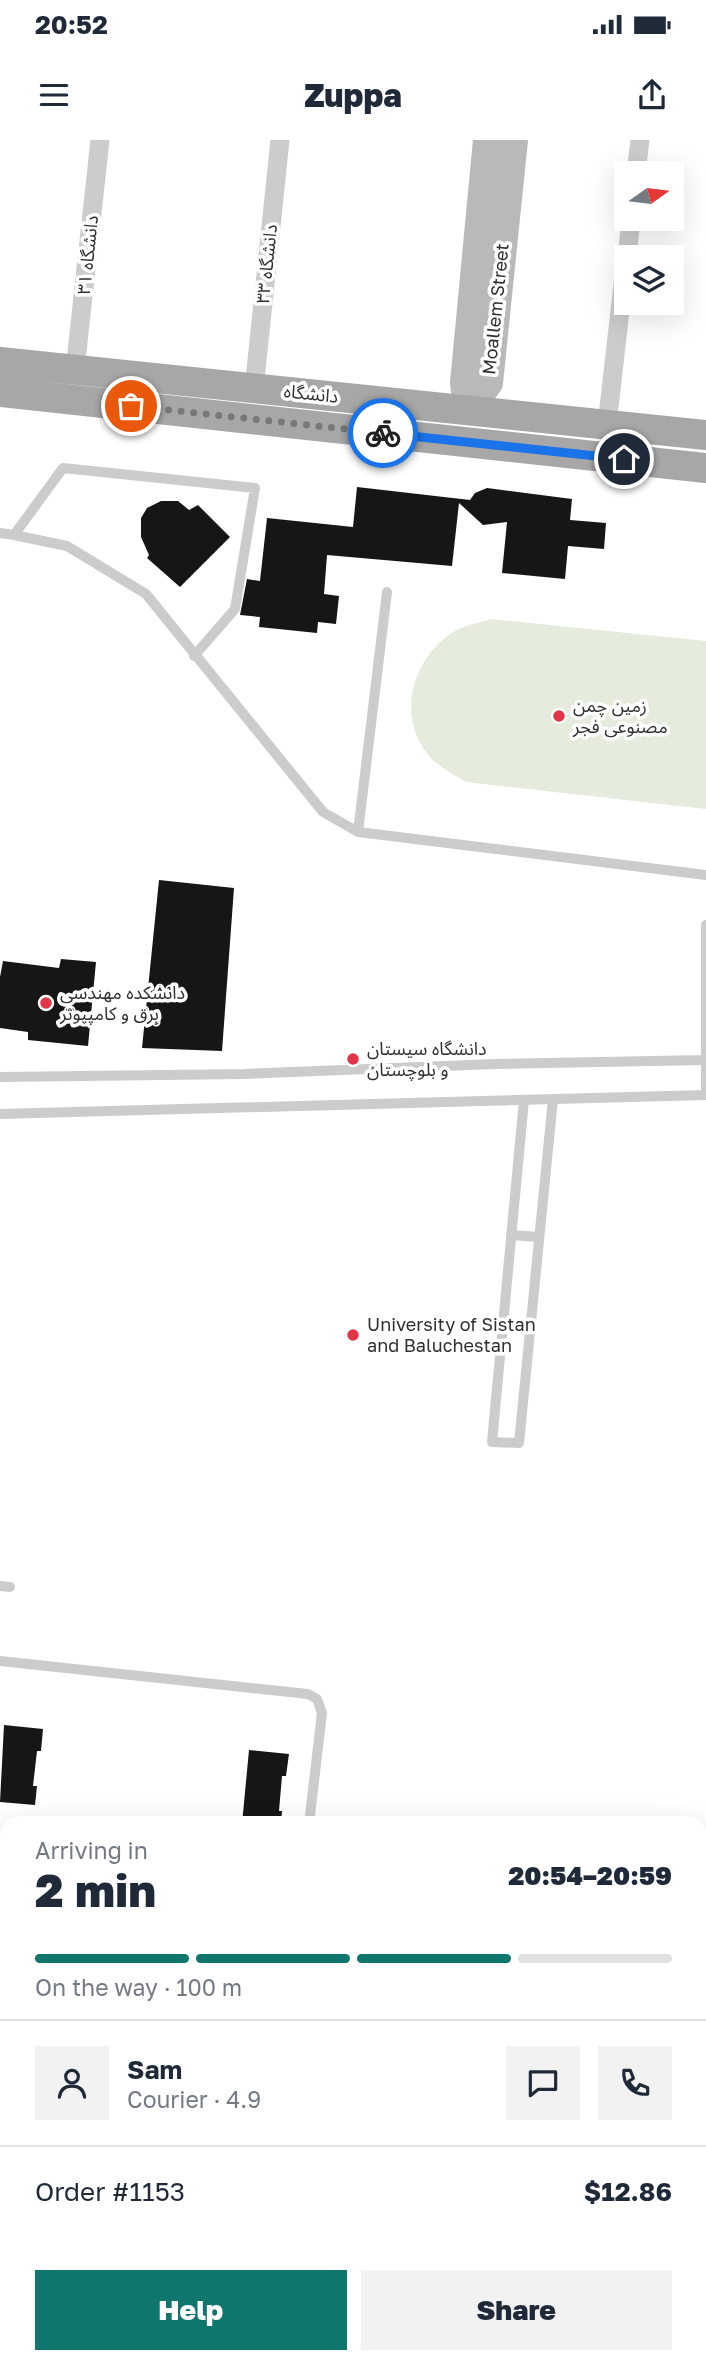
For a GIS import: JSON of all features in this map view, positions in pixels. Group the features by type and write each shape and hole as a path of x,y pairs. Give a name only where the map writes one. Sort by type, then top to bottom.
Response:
{"main road":[{"name":"Moallem Street","path":"468,411 489,383 490,248 487,140"},
{"name":"Moallem Street","path":"490,248 514,140"},
{"name":"دانشگاه","path":"0,362 706,435"},
{"name":"دانشگاه","path":"0,392 706,468"},
{"path":"465,442 468,411"}],"street":[{"name":"دانشگاه ۳۱","path":"75,370 100,140"},
{"name":"دانشگاه ۳۳","path":"254,389 280,140"},
{"path":"637,161 640,140"},
{"path":"607,425 620,315"}],"lane":[{"path":"14,535 63,468 254,488 235,609 194,656"},
{"path":"0,533 67,546 146,594 323,812 358,832 706,875"},
{"path":"358,832 387,592"},
{"path":"0,1114 706,1094 706,925"},
{"path":"0,1077 244,1074 495,1064 705,1060"},
{"path":"524,1100 492,1441 519,1443 553,1099"},
{"path":"511,1235 539,1237"},
{"path":"0,1661 308,1694 317,1699 322,1713 310,1816"}],"green space":[{"name":"زمین چمن مصنوعی فجر","path":"491,619 706,641 706,809 466,782 434,761 414,728 411,710 418,674 427,657 455,631"}],"building":[{"path":"357,487 470,500 475,493 487,488 572,499 570,520 606,523 604,549 568,546 565,579 502,573 507,522 483,525 459,503 452,566 327,555 324,594 339,596 336,624 318,622 317,633 259,627 260,617 240,615 247,579 260,581 267,518 353,527"},
{"path":"161,501 178,501 189,510 198,505 230,537 180,587 147,558 149,555 141,537 141,518 147,508"},
{"path":"159,880 234,888 222,1051 142,1048"},
{"name":"دانشکده مهندسی برق و کامپیوتر","path":"61,959 96,962 88,1046 28,1040 28,1032 0,1028 0,977 3,961 59,968"},
{"path":"4,1725 43,1729 41,1751 37,1751 33,1786 37,1786 35,1805 0,1802"},
{"path":"249,1750 289,1754 286,1776 282,1776 279,1811 282,1811 282,1816 243,1816"}],"way so far":[{"path":"131,406 383,433"}],"place":[{"name":"زمین چمن مصنوعی فجر","path":"559,716"},
{"name":"دانشکده مهندسی برق و کامپیوتر","path":"46,1003"},
{"name":"دانشگاه سیستان و بلوچستان","path":"353,1059"},
{"name":"University of Sistan and Baluchestan","path":"353,1335"}],"route":[{"path":"383,433 624,459"}]}
